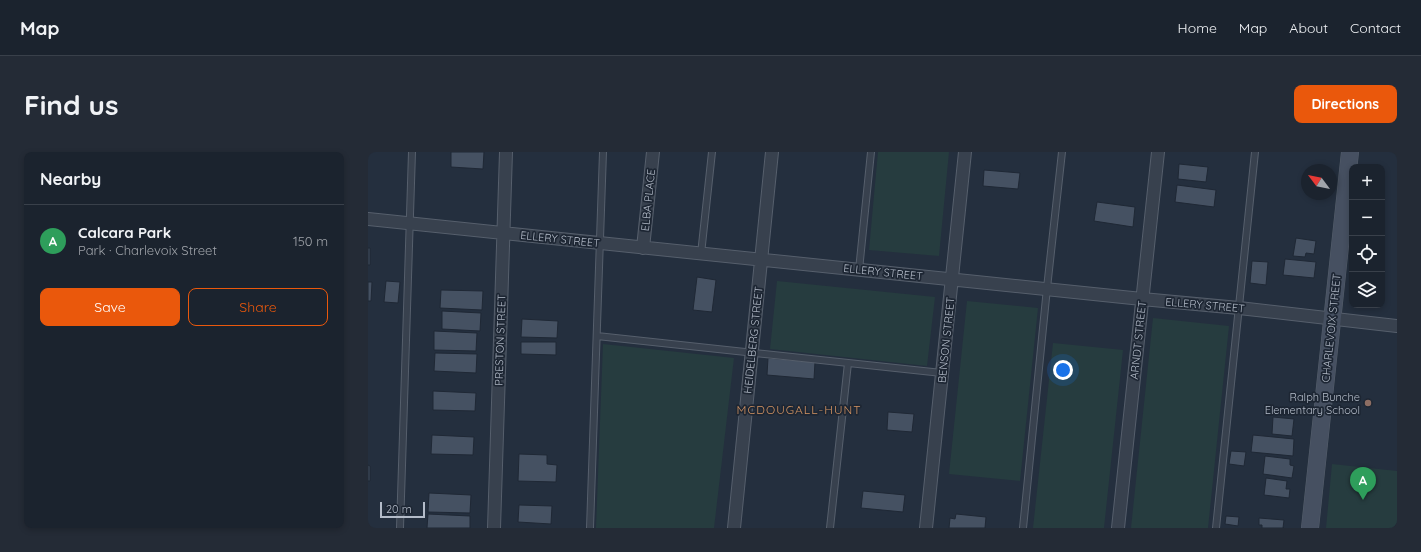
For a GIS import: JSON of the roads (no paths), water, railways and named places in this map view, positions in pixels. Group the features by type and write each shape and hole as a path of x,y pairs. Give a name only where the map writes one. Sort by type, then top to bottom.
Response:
{"street":[{"name":"PRESTON STREET","path":"494,528 506,152"},
{"name":"ELBA PLACE","path":"643,248 653,152"},
{"name":"HEIDELBERG STREET","path":"734,528 772,152"},
{"name":"BENSON STREET","path":"926,528 965,152"},
{"name":"ARNDT STREET","path":"1118,528 1158,152"},
{"name":"CHARLEVOIX STREET","path":"1310,528 1350,152"},
{"name":"ELLERY STREET","path":"368,219 952,280 1047,288 1397,326"}],"lane":[{"path":"400,528 412,152"},
{"path":"590,528 603,152"},
{"path":"702,254 712,152"},
{"path":"859,270 871,152"},
{"path":"1023,528 1062,152"},
{"path":"1216,528 1255,152"},
{"path":"597,336 942,373"},
{"path":"830,528 848,362"}],"place":[{"name":"Ralph Bunche Elementary School","path":"1368,403"},
{"name":"Calcara Park","path":"1363,500"}],"district":[{"name":"MCDOUGALL-HUNT","path":"799,410"}]}
